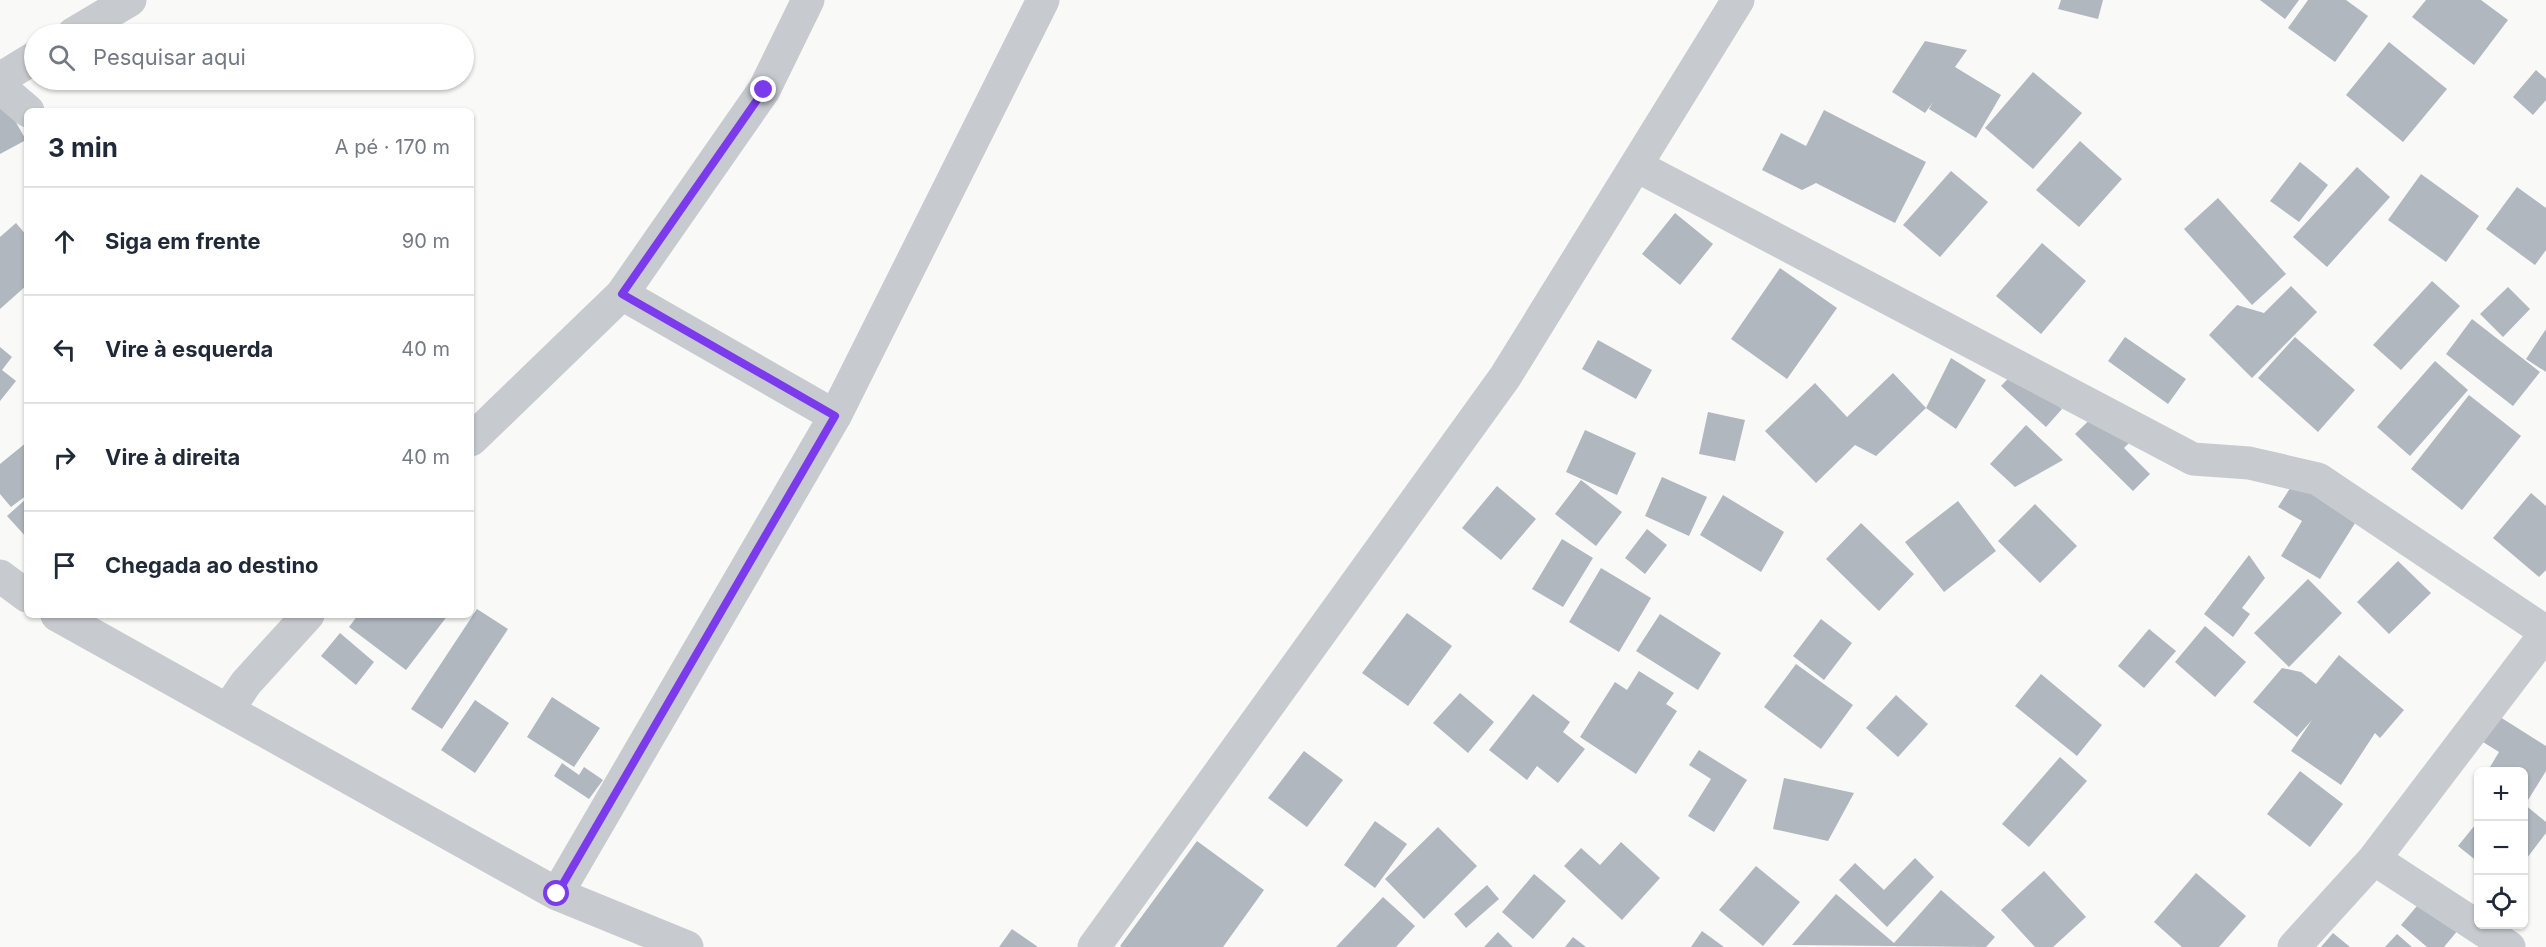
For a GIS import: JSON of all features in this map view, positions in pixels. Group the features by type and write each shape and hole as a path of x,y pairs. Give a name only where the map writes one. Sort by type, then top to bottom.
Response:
{"street":[{"path":"90,24 130,0"},
{"path":"474,437 622,294 764,90 808,0"},
{"path":"557,894 835,416 1042,0"},
{"path":"1094,947 1505,377 1738,0"},
{"path":"0,79 24,64"},
{"path":"0,87 24,108"},
{"path":"1637,166 2193,459 2249,463 2318,478 2546,632 2374,859 2294,947"},
{"path":"622,294 835,416"},
{"path":"0,576 24,594"},
{"path":"63,618 229,708 557,894 687,947"},
{"path":"229,708 246,683 305,618"},
{"path":"2374,859 2509,947"}],"building":[{"path":"2061,0 2103,0 2098,19 2058,9"},
{"path":"2260,0 2299,0 2285,19"},
{"path":"2308,0 2346,0 2368,16 2335,62 2288,28"},
{"path":"2426,0 2481,0 2508,20 2474,65 2412,17"},
{"path":"1925,41 1967,50 1955,67 2001,95 1976,138 1929,109 1933,102 1925,113 1892,92"},
{"path":"2389,42 2447,89 2403,142 2346,95"},
{"path":"2536,70 2546,79 2546,100 2533,115 2513,97"},
{"path":"2033,72 2082,113 2033,169 1985,128"},
{"path":"0,94 24,136 24,141 0,154"},
{"path":"1824,110 1926,162 1895,223 1816,183 1802,190 1762,170 1781,133 1806,146"},
{"path":"2080,141 2122,179 2079,227 2036,190"},
{"path":"2300,162 2328,185 2299,222 2270,201"},
{"path":"2357,167 2390,197 2327,267 2293,237"},
{"path":"1951,171 1988,202 1940,257 1903,225"},
{"path":"2421,174 2479,216 2446,262 2388,220"},
{"path":"2517,187 2546,208 2546,250 2535,265 2486,229"},
{"path":"2218,198 2286,274 2252,305 2184,229"},
{"path":"1675,213 1713,244 1680,285 1642,254"},
{"path":"16,223 24,232 24,288 0,309 0,237"},
{"path":"2042,243 2086,281 2041,334 1996,296"},
{"path":"1780,268 1837,308 1787,379 1731,339"},
{"path":"2432,281 2460,306 2401,370 2373,345"},
{"path":"2291,286 2317,312 2252,378 2209,335 2237,305 2264,313"},
{"path":"2508,287 2530,309 2503,337 2480,314"},
{"path":"2472,319 2540,372 2513,406 2446,354"},
{"path":"2546,329 2546,372 2526,359"},
{"path":"2125,337 2186,379 2168,404 2108,361"},
{"path":"2295,337 2355,390 2318,432 2258,378"},
{"path":"1598,340 1652,370 1636,399 1582,369"},
{"path":"0,347 12,357 2,370 16,381 0,401"},
{"path":"1951,358 1986,380 1956,429 1926,408"},
{"path":"2435,361 2468,390 2410,456 2377,427"},
{"path":"2017,369 2062,409 2046,427 2001,386"},
{"path":"1893,373 1926,408 1876,456 1855,445 1816,483 1765,431 1815,383 1847,417"},
{"path":"2469,395 2521,436 2462,510 2411,469"},
{"path":"2105,405 2136,436 2124,448 2150,474 2133,491 2075,434"},
{"path":"1708,412 1745,420 1735,461 1699,454"},
{"path":"2026,425 2063,460 2015,487 1990,464"},
{"path":"1585,430 1636,453 1617,495 1566,472"},
{"path":"24,444 24,497 11,507 0,494 0,464"},
{"path":"1662,477 1707,497 1689,536 1645,516"},
{"path":"1581,480 1622,512 1596,546 1555,514"},
{"path":"2294,482 2357,520 2320,579 2281,556 2302,521 2278,507"},
{"path":"1497,486 1536,519 1501,560 1462,528"},
{"path":"2531,493 2546,506 2546,570 2539,577 2493,538"},
{"path":"1723,495 1784,532 1761,572 1700,535"},
{"path":"24,501 24,535 7,516"},
{"path":"1958,501 1996,551 1944,592 1905,542"},
{"path":"2035,504 2077,546 2040,583 1998,541"},
{"path":"1861,523 1914,574 1879,611 1826,559"},
{"path":"1647,529 1667,545 1645,574 1625,558"},
{"path":"1562,539 1593,558 1563,607 1532,589"},
{"path":"2249,555 2265,578 2242,608 2250,614 2233,637 2204,614"},
{"path":"2398,561 2431,593 2389,634 2357,602"},
{"path":"1601,568 1651,598 1619,652 1569,622"},
{"path":"2308,579 2342,613 2289,667 2254,633"},
{"path":"477,609 508,629 442,729 411,709 471,618 474,618"},
{"path":"1407,613 1452,646 1408,706 1362,673"},
{"path":"1660,614 1721,653 1698,690 1636,651"},
{"path":"356,618 446,618 406,670 349,627"},
{"path":"1821,619 1852,643 1824,680 1793,656"},
{"path":"2205,626 2246,662 2215,697 2175,662"},
{"path":"2149,629 2176,651 2144,688 2118,666"},
{"path":"340,633 374,662 356,685 321,656"},
{"path":"2339,655 2404,710 2380,738 2375,733 2341,785 2291,751 2312,720 2297,737 2253,702 2282,668 2301,672 2316,684"},
{"path":"1796,664 1853,705 1821,749 1764,707"},
{"path":"1639,671 1674,693 1666,704 1677,711 1636,774 1580,737 1615,682 1627,690"},
{"path":"2041,674 2102,725 2077,756 2015,706"},
{"path":"1460,693 1494,722 1468,753 1433,723"},
{"path":"1533,694 1570,722 1563,732 1585,749 1558,783 1537,766 1527,780 1489,750"},
{"path":"1896,695 1928,724 1898,757 1866,728"},
{"path":"552,697 600,728 574,767 527,737"},
{"path":"475,700 509,723 475,773 441,750"},
{"path":"2500,717 2546,746 2546,771 2528,800 2528,767 2490,767 2499,752 2483,742"},
{"path":"1699,750 1747,780 1714,832 1688,816 1711,779 1689,765"},
{"path":"1304,751 1343,780 1307,827 1268,798"},
{"path":"2060,757 2087,781 2029,847 2002,824"},
{"path":"562,763 579,775 584,767 603,780 589,799 554,776"},
{"path":"2300,771 2343,804 2310,847 2267,814"},
{"path":"1784,778 1854,793 1828,841 1773,829"},
{"path":"2528,807 2546,822 2546,833 2528,857"},
{"path":"1375,821 1407,844 1375,888 1344,865"},
{"path":"2474,826 2474,859 2458,846"},
{"path":"1438,827 1477,866 1424,919 1385,879"},
{"path":"1197,841 1264,890 1223,947 1120,946"},
{"path":"1621,842 1660,878 1622,920 1564,866 1581,848 1600,865"},
{"path":"1915,858 1934,877 1887,927 1839,880 1855,863 1884,890"},
{"path":"1756,866 1800,902 1763,946 1719,910"},
{"path":"2044,871 2086,917 2053,947 2035,947 2001,910"},
{"path":"2196,873 2246,916 2219,947 2182,947 2154,922"},
{"path":"1534,874 1566,901 1533,939 1502,912"},
{"path":"2437,882 2473,912 2444,947 2427,947 2401,925"},
{"path":"1487,885 1499,899 1466,928 1454,914"},
{"path":"1941,890 1995,937 1986,947 1792,945 1836,894 1894,943"},
{"path":"1383,897 1415,926 1396,947 1336,947"},
{"path":"1012,929 1038,947 999,947"},
{"path":"1702,931 1724,947 1691,947"},
{"path":"1498,932 1513,947 1484,947"},
{"path":"2333,933 2350,947 2321,947"},
{"path":"2397,934 2412,947 2385,947"},
{"path":"1573,937 1586,947 1565,947"}],"route":[{"path":"557,894 835,416 622,294 764,90"}]}
